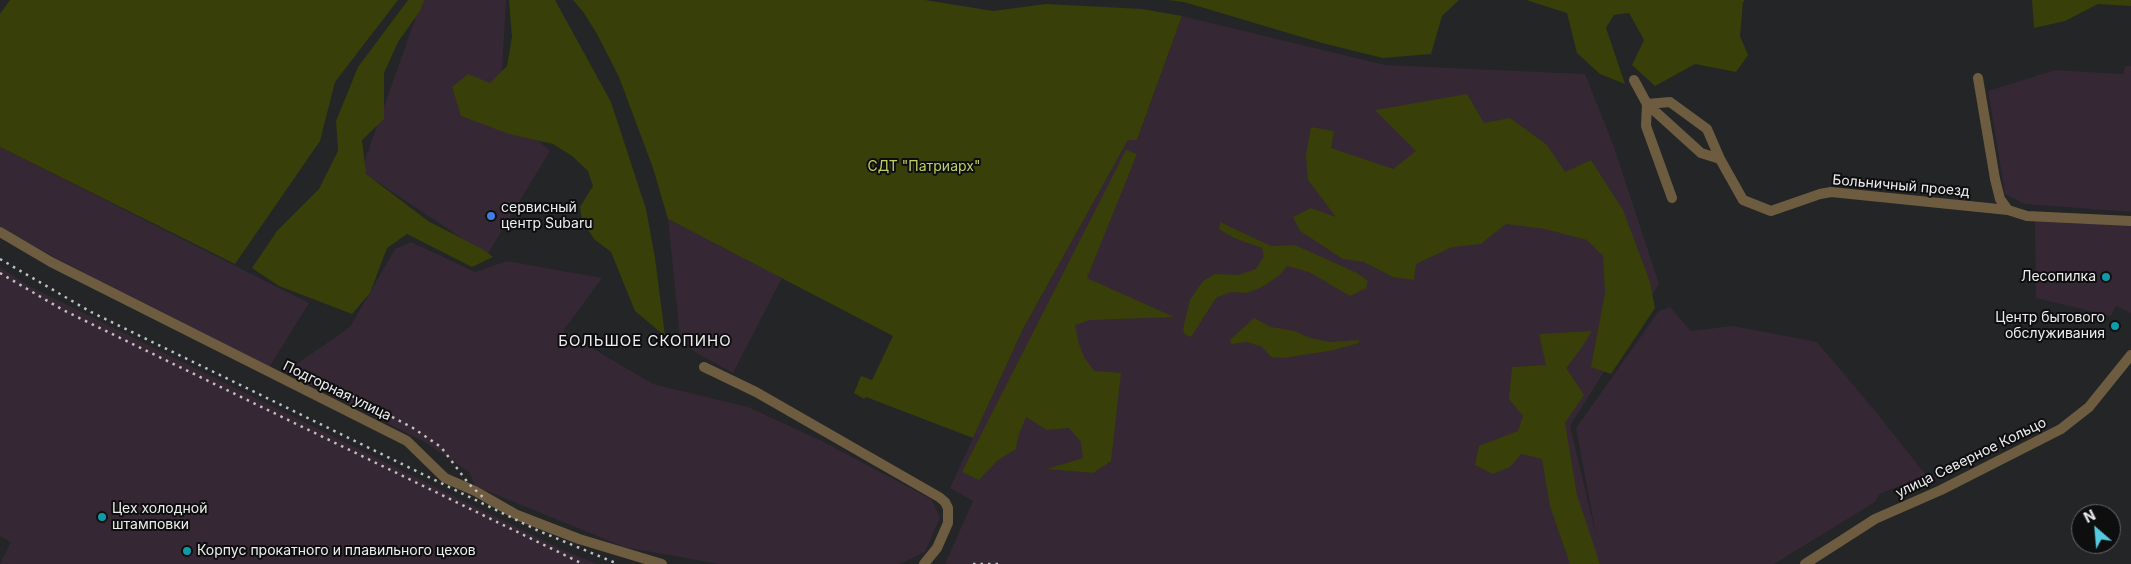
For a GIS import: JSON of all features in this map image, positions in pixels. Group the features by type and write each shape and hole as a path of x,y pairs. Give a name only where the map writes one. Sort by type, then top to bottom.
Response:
{"street":[{"path":"1978,78 1995,179 2000,199 2008,210"},
{"path":"1634,80 1647,104 1701,153 1720,159"},
{"name":"Больничный проезд","path":"1647,104 1670,102 1708,129 1720,159 1743,200 1771,211 1831,192 2008,210 2028,216 2131,221"},
{"path":"1647,104 1646,126 1672,198"},
{"name":"Подгорная улица","path":"0,232 51,262 407,441 445,478 475,491 517,515 580,539 662,564"},
{"name":"улица Северное Кольцо","path":"1805,564 1875,519 1941,490 2061,429 2089,407 2131,357"},
{"path":"704,367 756,392 939,496 948,508 948,523 937,548 923,563"}],"shaded area":[{"path":"422,0 506,0 500,108 550,151 487,255 361,171"},
{"path":"1182,16 1385,65 1585,74 1613,144 1659,284 1570,426 1596,535 1576,428 1659,311 1670,307 1691,331 1733,326 1817,342 1929,479 1909,488 1902,485 1879,494 1875,502 1774,564 945,564 973,501 950,488 1023,329 1128,140 1137,140"},
{"path":"2125,66 2131,66 2131,212 2024,204 2005,194 1988,91 2055,70 2123,74"},
{"path":"0,147 309,303 267,371 0,228"},
{"path":"668,219 782,278 733,373 695,352 680,338"},
{"path":"2035,219 2131,224 2131,313 2116,306 2111,316 2036,298"},
{"path":"411,242 475,272 507,261 602,278 563,331 653,384 748,407 822,441 931,499 940,517 925,552 899,564 719,564 624,547 475,486 469,472 423,441 285,372 350,327 395,249"},
{"path":"0,267 29,286 561,549 597,564 0,564 11,542 0,536"}],"green space":[{"path":"10,0 398,0 335,82 320,141 235,264 0,147 0,14"},
{"path":"408,0 424,0 420,11 398,42 384,73 384,119 362,140 366,174 428,221 484,250 493,257 472,267 407,234 387,248 370,293 352,314 279,286 252,268 277,231 319,189 338,151 336,121 358,67"},
{"path":"509,0 555,0 611,102 646,209 655,258 665,336 635,311 611,252 594,239 582,220 580,207 593,186 588,171 572,156 553,144 509,134 461,116 452,87 468,74 490,83 507,66 512,37"},
{"name":"СДТ \"Патриарх\"","path":"573,0 925,0 993,11 1046,4 1142,9 1182,16 1137,140 1128,140 1023,329 973,438 866,397 864,399 854,393 861,376 872,380 893,336 668,219 653,168 619,77 597,34"},
{"path":"1168,0 1459,0 1442,16 1431,54 1383,58 1322,43 1184,2"},
{"path":"1526,0 1745,0 1743,2 1740,36 1748,55 1736,72 1695,64 1655,86 1632,65 1644,40 1629,13 1614,15 1606,28 1625,84 1600,74 1577,53 1567,13"},
{"path":"2032,0 2131,0 2131,6 2098,4 2065,21 2034,28"},
{"path":"1467,94 1484,123 1510,118 1547,145 1565,172 1591,160 1623,210 1650,282 1655,308 1611,374 1591,367 1605,293 1603,256 1587,240 1545,229 1506,224 1481,244 1452,247 1416,264 1414,280 1393,277 1364,262 1343,259 1300,231 1293,217 1311,208 1336,217 1308,180 1306,155 1311,127 1334,131 1331,148 1393,169 1416,151 1375,110"},
{"path":"1126,150 1137,154 1087,278 1174,317 1090,320 1075,325 1084,357 1094,371 1121,373 1111,461 1093,473 1047,469 1083,458 1081,442 1069,428 1047,430 1026,417 1018,437 1016,449 998,460 979,480 962,472"},
{"path":"1220,222 1271,246 1295,245 1357,273 1368,281 1366,288 1350,296 1309,272 1287,266 1280,275 1262,287 1247,293 1231,292 1216,298 1191,337 1185,335 1183,329 1190,300 1203,281 1215,274 1238,275 1256,269 1264,256 1262,248 1234,238 1219,229"},
{"path":"1254,318 1271,327 1295,331 1310,338 1330,342 1359,340 1359,343 1334,350 1284,358 1271,357 1262,347 1247,342 1231,344 1230,340"},
{"path":"1592,331 1566,368 1584,395 1565,423 1577,495 1600,564 1570,564 1550,506 1542,459 1521,454 1510,467 1493,474 1475,465 1479,446 1518,431 1523,416 1509,399 1512,367 1546,365 1539,334"}],"railway":[{"path":"0,259 91,312 539,531 618,564"},
{"path":"0,273 63,310 583,564"},
{"path":"339,389 413,428 441,447 469,484 486,500"},
{"path":"973,564 998,564"}],"place":[{"name":"сервисный центр Subaru","path":"491,216"},
{"name":"Лесопилка","path":"2106,277"},
{"name":"Центр бытового обслуживания","path":"2115,326"},
{"name":"Цех холодной штамповки","path":"102,517"},
{"name":"Корпус прокатного и плавильного цехов","path":"187,551"}],"district":[{"name":"БОЛЬШОЕ СКОПИНО","path":"645,341"}]}
